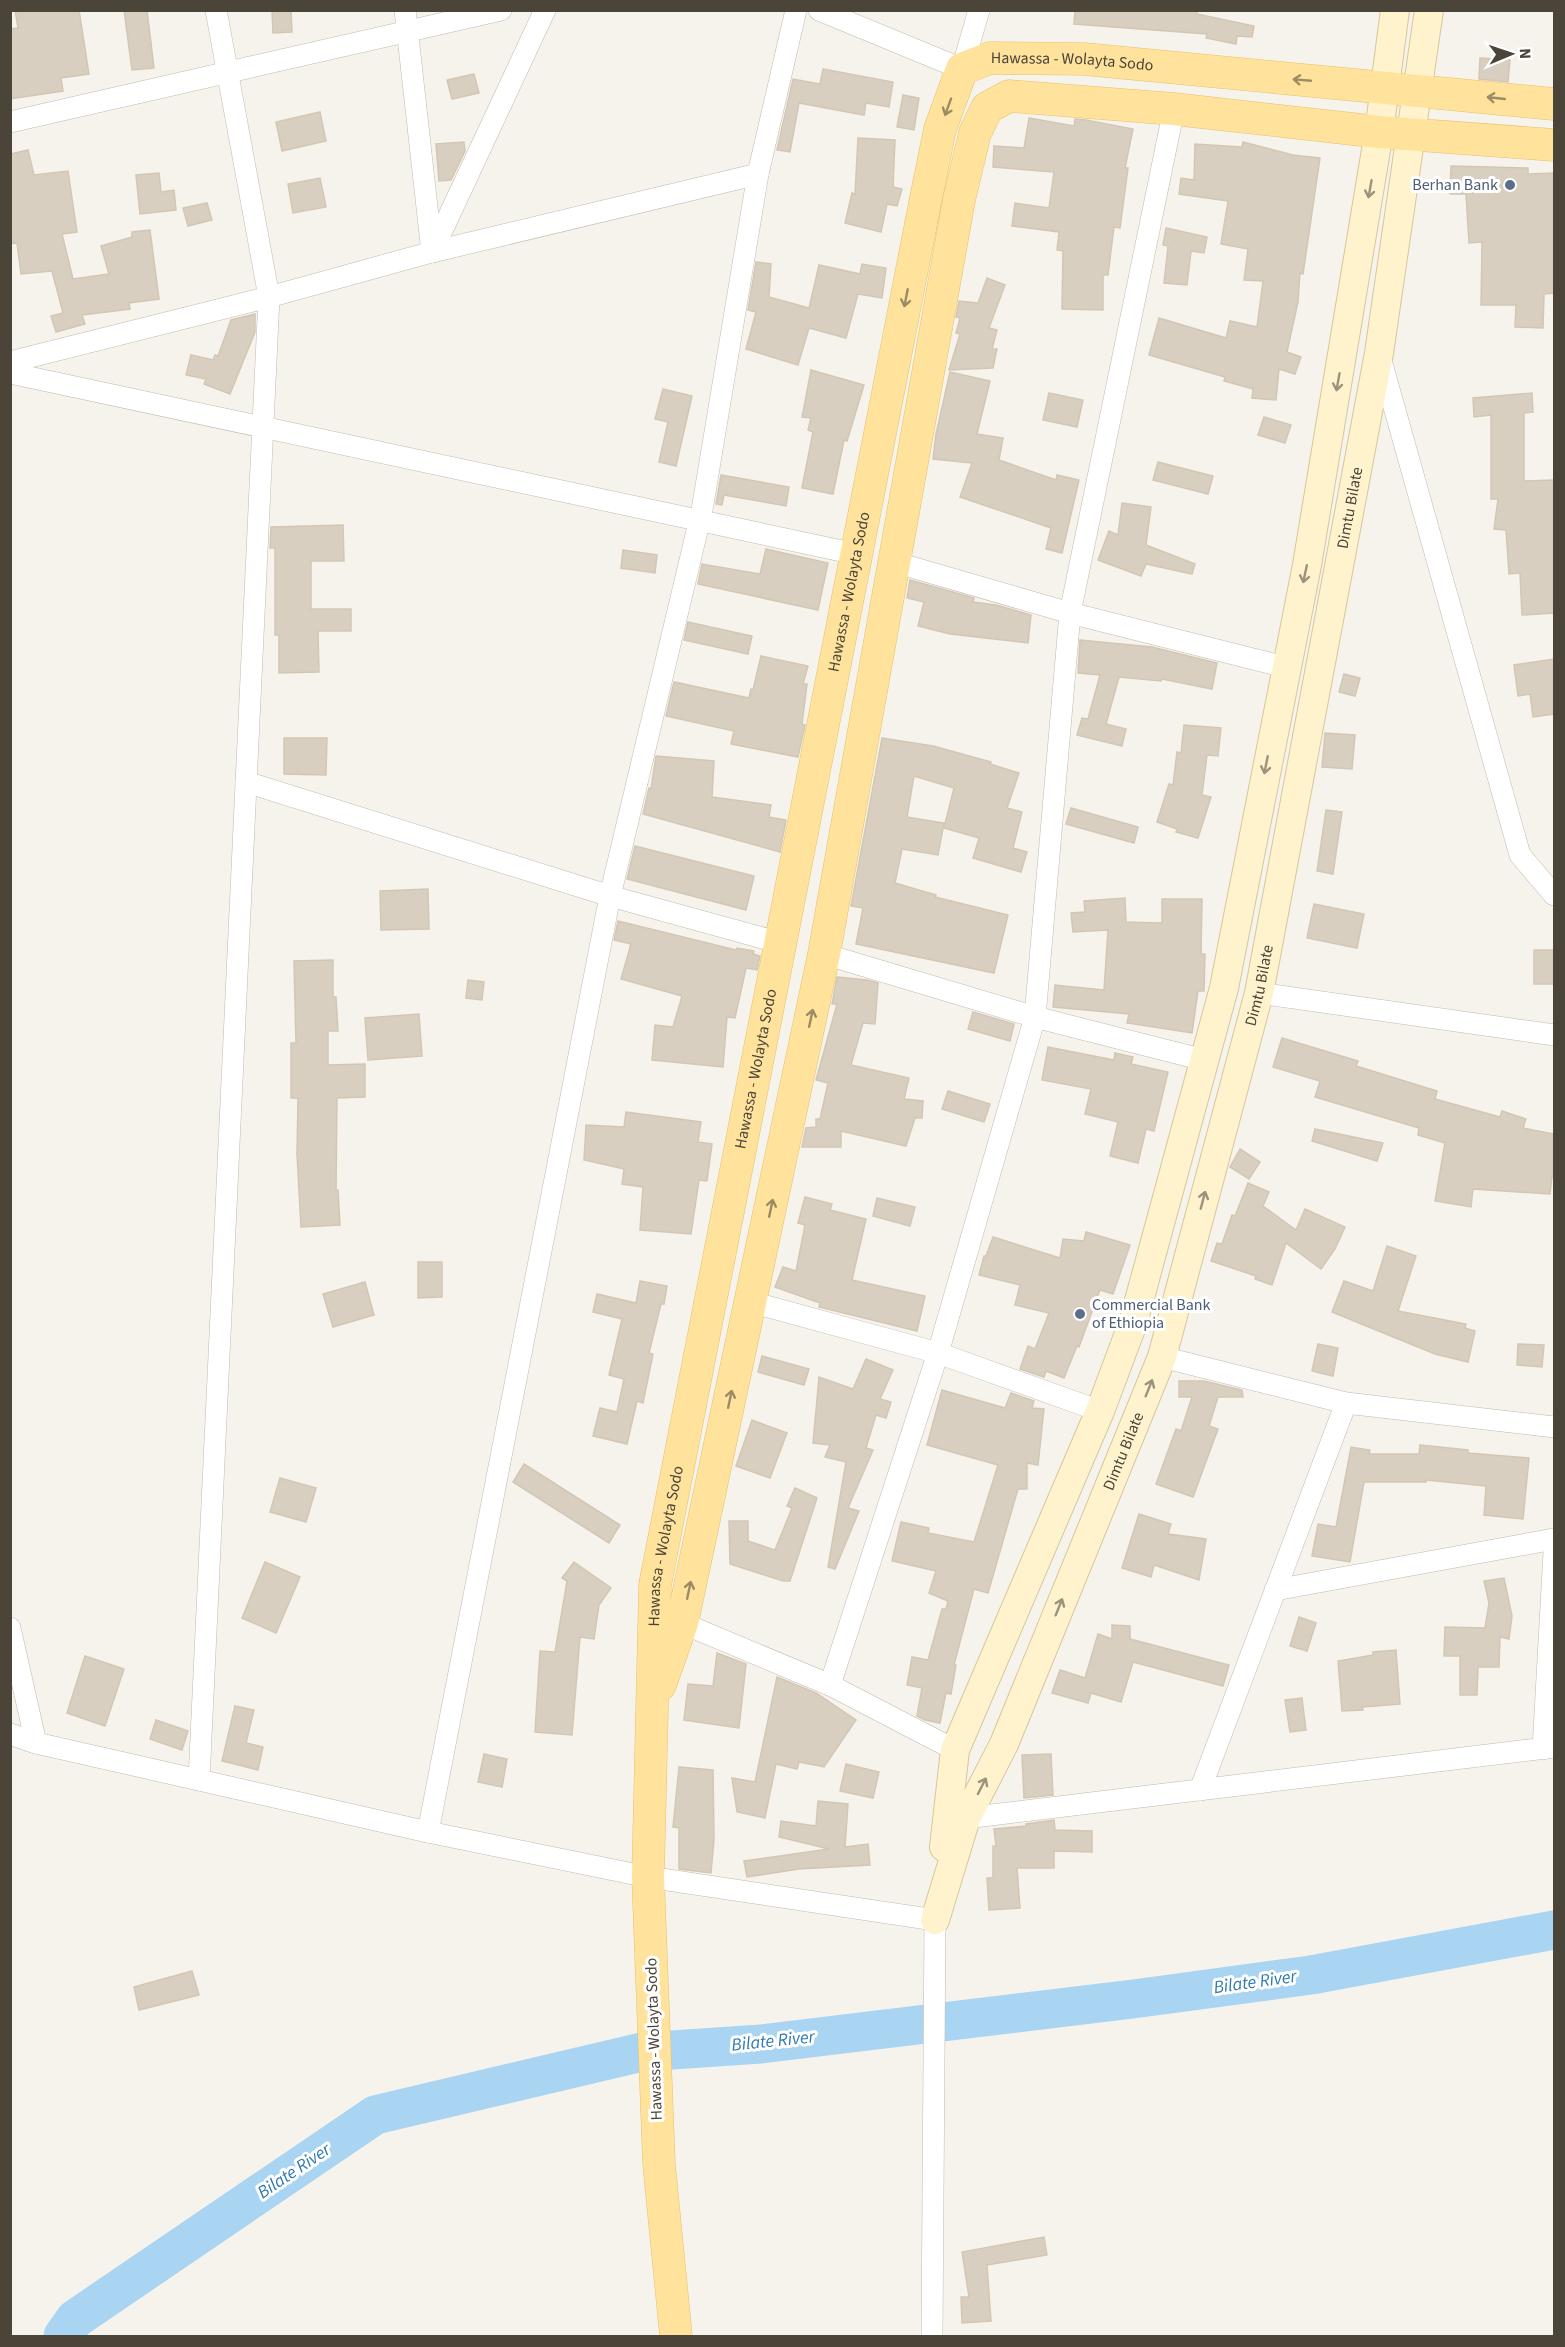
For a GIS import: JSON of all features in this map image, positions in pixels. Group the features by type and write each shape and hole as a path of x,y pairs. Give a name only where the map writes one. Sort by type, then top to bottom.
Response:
{"main road":[{"path":"935,1920 956,1750 1100,1411 1133,1323 1224,988 1285,667 1307,565 1380,132 1395,10"},
{"name":"Dimtu Bilate","path":"935,1920 966,1818 1004,1744 1162,1357 1259,993 1379,353 1413,133 1429,10"},
{"name":"Hawassa - Wolayta Sodo","path":"676,2337 659,2164 648,1877 655,1585 940,129 962,69 990,58 1084,59 1554,104"},
{"path":"962,69 987,108"},
{"name":"Hawassa - Wolayta Sodo","path":"653,1706 682,1623 824,954 959,200 975,133 987,108 1008,96 1174,109 1380,132 1554,145"},
{"path":"856,554 894,562"},
{"path":"781,943 824,954"},
{"path":"712,1292 751,1302"}],"street":[{"path":"200,1780 268,297 216,10"},
{"path":"10,122 228,73 407,21 501,10"},
{"path":"432,252 545,10"},
{"path":"428,1832 610,896 699,520 758,174 796,10"},
{"path":"819,10 962,69 979,10"},
{"path":"407,21 432,252"},
{"path":"830,1685 938,1353 1035,1017 1070,613 1174,109"},
{"path":"10,362 268,297 432,252 758,174"},
{"path":"1379,353 1520,855 1554,895"},
{"path":"10,373 856,554"},
{"path":"894,562 1070,613 1285,667"},
{"path":"246,782 610,896 781,943"},
{"path":"824,954 1035,1017 1204,1060"},
{"path":"1259,993 1554,1035"},
{"path":"751,1302 938,1353 1100,1411"},
{"path":"1162,1357 1346,1403 1554,1427"},
{"path":"1200,1790 1346,1403"},
{"path":"1275,1590 1554,1539"},
{"path":"966,1818 1549,1748 1554,1552"},
{"path":"682,1623 830,1685 956,1750"},
{"path":"10,1628 36,1743"},
{"path":"10,1734 36,1743 428,1832 648,1877 935,1920 932,2337"}],"building":[{"path":"15,10 79,10 89,74 61,78 63,91 10,99 10,29 18,28"},
{"path":"124,10 147,10 154,68 132,70"},
{"path":"272,10 291,10 292,32 273,33"},
{"path":"1075,10 1197,11 1197,14 1254,26 1252,37 1237,36 1236,44 1206,38 1207,34 1074,24"},
{"path":"1480,58 1510,60 1508,82 1479,79"},
{"path":"823,69 893,82 889,107 866,103 864,115 799,103 790,152 777,150 793,79 820,84"},
{"path":"474,74 479,93 452,99 447,80"},
{"path":"903,95 919,98 914,130 897,127"},
{"path":"320,112 326,141 282,151 276,122"},
{"path":"1029,118 1074,126 1075,119 1086,120 1133,129 1125,168 1128,168 1120,228 1114,227 1108,275 1103,275 1103,310 1062,309 1063,251 1057,250 1059,232 1012,226 1015,203 1049,208 1054,172 993,167 994,146 1024,148"},
{"path":"858,138 895,140 893,187 902,189 897,206 887,204 881,232 845,223 852,193 855,194"},
{"path":"464,142 465,151 451,180 439,181 436,144"},
{"path":"1243,142 1293,155 1320,158 1303,274 1300,273 1298,302 1287,352 1301,357 1295,374 1279,369 1276,400 1252,398 1253,389 1224,381 1225,377 1149,355 1159,318 1226,338 1230,321 1257,327 1263,281 1244,280 1248,249 1221,244 1228,201 1179,194 1181,178 1194,180 1195,144 1242,147"},
{"path":"28,150 34,175 68,171 77,232 62,234 73,279 109,274 101,246 132,237 132,232 150,230 159,299 129,303 130,309 82,315 85,324 56,332 51,316 63,313 52,271 21,274 17,243 10,244 10,154"},
{"path":"1451,166 1528,168 1528,174 1554,173 1554,293 1544,294 1543,328 1515,327 1516,305 1481,305 1482,242 1469,243 1466,194 1450,194"},
{"path":"159,173 161,192 174,190 176,210 140,214 136,175"},
{"path":"320,178 326,207 293,213 288,184"},
{"path":"207,203 212,220 188,226 183,208"},
{"path":"1166,228 1207,237 1204,253 1191,251 1187,285 1164,283 1168,246 1163,245"},
{"path":"756,262 771,264 769,297 809,308 819,265 860,274 862,264 886,268 882,298 858,294 846,338 809,328 798,365 746,349 756,312 748,310"},
{"path":"987,278 1005,285 989,328 997,330 992,349 997,349 993,368 949,370 960,334 956,333 960,318 956,317 959,301 978,303"},
{"path":"255,314 255,332 230,394 204,384 206,379 186,375 191,355 213,360 215,355 218,356 231,320"},
{"path":"811,370 864,385 847,441 844,440 833,494 802,488 813,432 808,430 811,418 802,417"},
{"path":"950,372 990,381 977,434 1003,438 999,460 1056,480 1057,475 1079,480 1062,553 1046,549 1051,528 960,497 972,463 933,459 936,434"},
{"path":"663,389 692,396 676,466 659,462 668,422 655,419"},
{"path":"1049,393 1083,400 1077,427 1043,420"},
{"path":"1532,393 1533,412 1524,413 1524,481 1554,480 1554,613 1522,615 1520,573 1509,574 1506,530 1494,529 1498,499 1491,499 1491,415 1474,417 1473,398"},
{"path":"1264,417 1291,425 1285,443 1258,435"},
{"path":"1158,462 1213,476 1208,494 1153,480"},
{"path":"721,475 789,487 786,506 724,495 722,505 716,504"},
{"path":"1122,503 1151,507 1146,545 1195,564 1192,574 1146,564 1141,576 1098,560 1109,531 1118,535"},
{"path":"343,525 344,561 311,561 311,609 351,609 351,631 318,631 319,672 279,673 279,635 275,635 275,548 270,548 271,527"},
{"path":"766,549 828,563 818,610 698,584 702,564 760,574"},
{"path":"623,550 657,555 655,573 621,568"},
{"path":"910,580 974,598 973,602 996,605 1031,615 1028,643 950,634 918,626 924,602 907,598"},
{"path":"688,622 752,636 748,654 684,640"},
{"path":"1080,640 1152,647 1217,663 1212,689 1162,679 1161,681 1119,677 1106,724 1126,729 1122,746 1077,735 1082,718 1088,719 1100,675 1078,673"},
{"path":"761,656 808,666 803,684 807,684 802,724 805,725 798,757 731,744 734,731 666,716 674,682 749,698"},
{"path":"1554,659 1554,714 1533,717 1530,694 1518,696 1514,665"},
{"path":"1344,674 1360,678 1355,696 1339,692"},
{"path":"1184,725 1221,728 1218,756 1207,755 1202,795 1211,797 1198,838 1176,832 1177,829 1157,822 1169,784 1173,785 1177,752 1181,753"},
{"path":"1325,733 1355,735 1352,769 1322,767"},
{"path":"284,738 327,738 326,775 284,774"},
{"path":"882,738 933,746 991,762 990,764 1019,773 1007,808 1022,812 1013,848 1027,852 1021,872 973,858 979,838 944,828 954,788 914,776 907,817 944,823 938,855 902,849 895,883 936,895 935,897 1008,915 994,973 856,944 863,908 851,906"},
{"path":"656,756 714,761 712,797 771,805 769,817 786,820 780,852 643,814 649,788 651,789"},
{"path":"1071,808 1138,827 1134,843 1066,824"},
{"path":"1326,810 1342,812 1333,874 1317,871"},
{"path":"635,846 754,876 746,910 627,879"},
{"path":"428,889 429,929 381,930 380,891"},
{"path":"1125,898 1126,922 1162,923 1162,899 1202,899 1201,954 1205,954 1204,991 1198,991 1192,1033 1127,1023 1129,1014 1053,1007 1055,985 1104,990 1108,930 1073,932 1071,913 1085,912 1084,901"},
{"path":"1314,904 1364,914 1357,948 1307,938"},
{"path":"618,921 736,950 737,948 754,951 753,954 760,956 757,970 746,968 735,1018 727,1017 723,1067 652,1060 655,1025 673,1027 682,996 621,979 631,944 614,940"},
{"path":"1534,950 1554,950 1554,984 1534,984"},
{"path":"333,960 333,997 336,997 338,1031 328,1031 328,1065 365,1064 365,1097 337,1098 336,1190 338,1190 340,1225 301,1227 297,1154 298,1098 291,1098 291,1043 296,1043 294,961"},
{"path":"837,977 878,983 875,1024 863,1023 851,1065 909,1078 904,1099 923,1101 922,1118 915,1118 906,1146 841,1131 841,1147 802,1147 806,1128 816,1127 816,1119 820,1119 828,1083 816,1080 837,1004 832,1004"},
{"path":"468,980 484,982 482,1000 466,998"},
{"path":"973,1012 1014,1024 1010,1041 968,1029"},
{"path":"419,1014 422,1056 368,1060 365,1018"},
{"path":"1282,1038 1358,1061 1356,1066 1437,1091 1435,1099 1500,1117 1502,1111 1526,1119 1523,1128 1554,1134 1554,1177 1552,1176 1550,1194 1473,1189 1471,1207 1435,1201 1445,1143 1418,1135 1419,1128 1315,1097 1320,1081 1273,1067"},
{"path":"1048,1047 1114,1060 1115,1053 1133,1057 1131,1064 1168,1072 1154,1131 1146,1129 1138,1163 1110,1156 1118,1122 1085,1114 1091,1089 1042,1080"},
{"path":"948,1091 990,1104 984,1122 942,1109"},
{"path":"626,1112 701,1122 698,1142 712,1144 707,1181 699,1180 691,1234 640,1230 643,1187 622,1184 624,1169 584,1160 586,1125 624,1127"},
{"path":"1315,1129 1383,1143 1377,1161 1312,1141"},
{"path":"1240,1149 1260,1162 1249,1179 1230,1167"},
{"path":"1248,1183 1269,1192 1263,1206 1296,1230 1305,1209 1345,1227 1335,1249 1321,1269 1286,1243 1272,1285 1255,1279 1256,1276 1211,1261 1217,1243 1222,1244 1232,1215 1235,1216"},
{"path":"805,1197 832,1204 830,1210 866,1219 852,1280 925,1296 917,1331 819,1307 820,1303 775,1287 783,1267 796,1271 805,1225 798,1223"},
{"path":"877,1198 915,1207 910,1226 873,1216"},
{"path":"1086,1232 1130,1245 1113,1294 1100,1290 1079,1347 1077,1346 1064,1378 1046,1371 1044,1377 1020,1369 1028,1346 1035,1349 1049,1313 1015,1305 1020,1285 979,1275 984,1256 986,1256 993,1237 1060,1258 1063,1239 1084,1241"},
{"path":"1387,1246 1416,1256 1398,1311 1466,1324 1465,1328 1475,1331 1468,1362 1435,1354 1332,1312 1344,1281 1373,1291"},
{"path":"418,1262 442,1262 442,1297 418,1298"},
{"path":"640,1281 667,1286 649,1353 653,1354 643,1403 637,1401 627,1444 593,1436 600,1408 617,1412 624,1379 609,1375 622,1319 593,1312 597,1294 636,1303"},
{"path":"365,1282 374,1315 333,1327 323,1294"},
{"path":"1318,1344 1338,1348 1333,1376 1312,1371"},
{"path":"1518,1344 1544,1345 1542,1367 1517,1365"},
{"path":"762,1356 809,1369 804,1385 758,1372"},
{"path":"866,1359 893,1370 880,1399 891,1402 886,1418 876,1415 866,1448 873,1450 848,1508 859,1511 835,1569 828,1567 846,1462 825,1457 830,1445 813,1443 819,1377 853,1389"},
{"path":"1179,1381 1204,1381 1242,1390 1243,1397 1218,1397 1209,1426 1218,1429 1193,1497 1156,1484 1176,1429 1181,1431 1192,1397 1179,1397"},
{"path":"942,1390 1005,1408 1011,1393 1034,1401 1032,1408 1044,1409 1038,1465 1027,1463 1027,1489 1018,1489 988,1593 974,1589 954,1665 956,1665 951,1694 946,1693 940,1723 917,1716 922,1688 907,1685 912,1657 928,1660 942,1609 946,1609 948,1601 929,1593 936,1571 892,1561 901,1522 929,1528 928,1533 974,1542 998,1465 927,1445"},
{"path":"752,1420 787,1433 770,1478 736,1466"},
{"path":"1420,1445 1468,1450 1468,1453 1529,1458 1523,1519 1484,1515 1486,1486 1426,1480 1426,1482 1364,1482 1350,1562 1312,1556 1318,1524 1336,1527 1351,1447 1370,1450 1369,1454 1419,1454"},
{"path":"524,1464 620,1525 609,1543 513,1482"},
{"path":"280,1478 316,1488 306,1522 270,1512"},
{"path":"795,1488 817,1498 790,1581 783,1581 730,1564 729,1521 748,1521 748,1541 775,1550 792,1508 787,1506"},
{"path":"1139,1514 1171,1524 1168,1534 1206,1539 1199,1580 1154,1565 1151,1577 1122,1568"},
{"path":"265,1562 300,1577 276,1633 242,1618"},
{"path":"574,1562 611,1588 599,1605 594,1639 580,1637 572,1735 535,1732 540,1651 555,1652 567,1581 562,1578"},
{"path":"1504,1578 1512,1616 1509,1639 1500,1637 1499,1667 1478,1667 1477,1695 1460,1695 1460,1656 1444,1656 1445,1627 1485,1628 1489,1603 1484,1581"},
{"path":"1299,1617 1316,1623 1307,1651 1290,1646"},
{"path":"1112,1625 1130,1626 1130,1639 1229,1665 1223,1686 1133,1662 1121,1702 1091,1693 1088,1703 1052,1693 1060,1670 1085,1678 1098,1634 1112,1639"},
{"path":"1396,1650 1400,1704 1342,1711 1338,1661 1373,1655 1373,1652"},
{"path":"717,1653 746,1664 739,1728 684,1720 688,1684 713,1686"},
{"path":"85,1656 124,1669 105,1726 67,1713"},
{"path":"777,1677 816,1693 856,1720 824,1767 799,1762 797,1769 776,1764 765,1818 737,1812 732,1778 755,1782"},
{"path":"1302,1698 1306,1730 1290,1732 1285,1700"},
{"path":"235,1706 254,1710 246,1743 263,1747 258,1770 222,1761"},
{"path":"156,1720 188,1731 182,1750 150,1739"},
{"path":"484,1754 507,1759 502,1787 478,1782"},
{"path":"1051,1754 1053,1795 1024,1798 1022,1755"},
{"path":"846,1764 879,1772 873,1798 840,1791"},
{"path":"679,1767 713,1770 714,1839 711,1873 679,1869 679,1828 673,1827"},
{"path":"818,1801 848,1804 845,1847 868,1844 870,1865 799,1869 747,1877 744,1861 829,1849 779,1837 781,1821 816,1826"},
{"path":"1054,1820 1055,1830 1092,1831 1092,1852 1054,1851 1054,1868 1017,1868 1020,1908 989,1910 987,1878 993,1878 993,1846 996,1846 994,1829"},
{"path":"192,1971 199,1995 139,2010 134,1987"},
{"path":"1044,2237 1047,2255 987,2265 991,2321 962,2323 961,2297 969,2297 962,2252"}],"waterway":[{"name":"Bilate River","path":"63,2336 75,2319 375,2115 642,2052 761,2044 1133,1999 1311,1975 1554,1930"}],"place":[{"name":"Berhan Bank","path":"1510,185"},
{"name":"Commercial Bank of Ethiopia","path":"1080,1314"}]}
